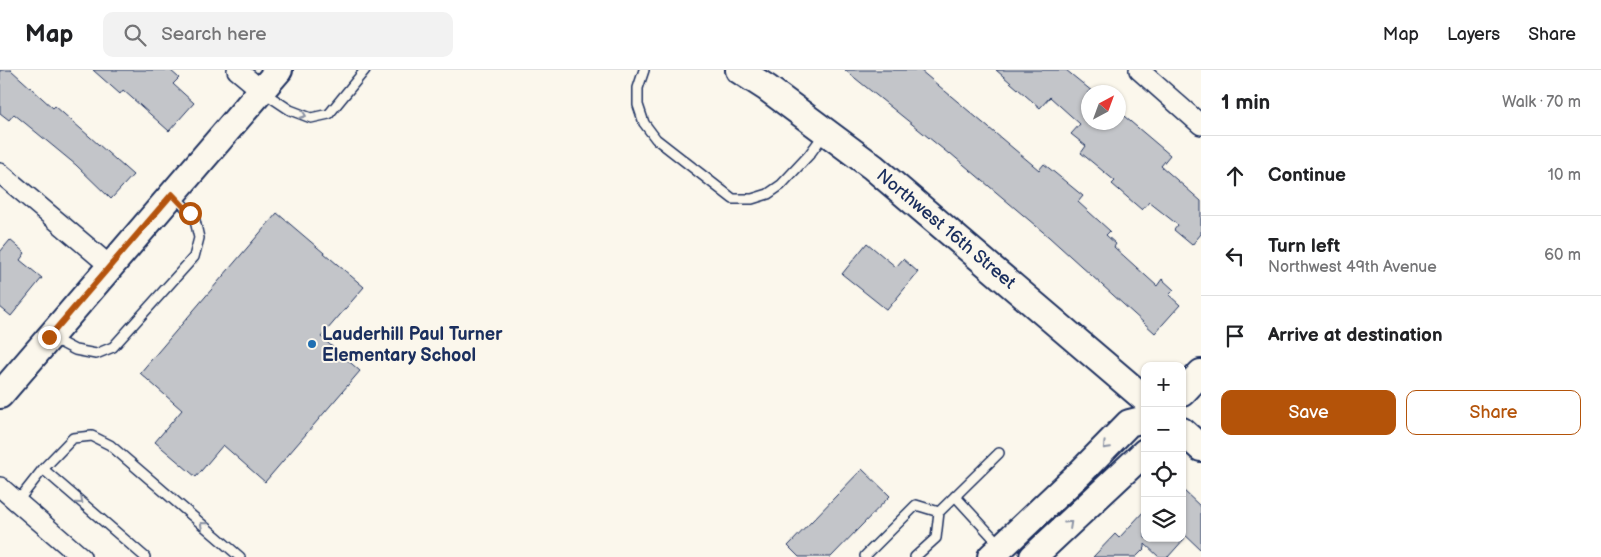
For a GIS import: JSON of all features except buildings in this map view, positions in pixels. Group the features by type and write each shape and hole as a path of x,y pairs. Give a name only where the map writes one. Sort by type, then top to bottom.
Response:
{"street":[{"path":"237,70 261,90"},
{"path":"0,395 279,70"},
{"name":"Northwest 16th Street","path":"739,70 767,88 873,167 1141,395"},
{"path":"1139,70 1201,125"},
{"path":"0,174 110,266"},
{"path":"1186,389 1201,373"},
{"path":"1001,554 1129,423 1141,421"},
{"path":"1186,435 1201,448"},
{"path":"1033,557 1141,456"},
{"path":"0,487 81,557"}],"lane":[{"path":"261,90 290,110 311,118 330,114 365,70"},
{"path":"644,70 638,88 638,105 644,123 656,140 733,199 752,199 768,194 782,185 809,155 826,132"},
{"path":"49,337 75,350 96,354 114,347 194,257 199,238 194,216 172,194"},
{"path":"17,502 43,469 73,438 92,436 110,445 240,557"},
{"path":"915,557 936,538 939,512 999,453"},
{"path":"43,469 145,557"},
{"path":"955,496 1001,554"},
{"path":"866,557 864,556 916,505 939,512"}],"place":[{"name":"Lauderhill Paul Turner Elementary School","path":"312,344"}],"route":[{"path":"49,337 172,194 190,213"}]}
